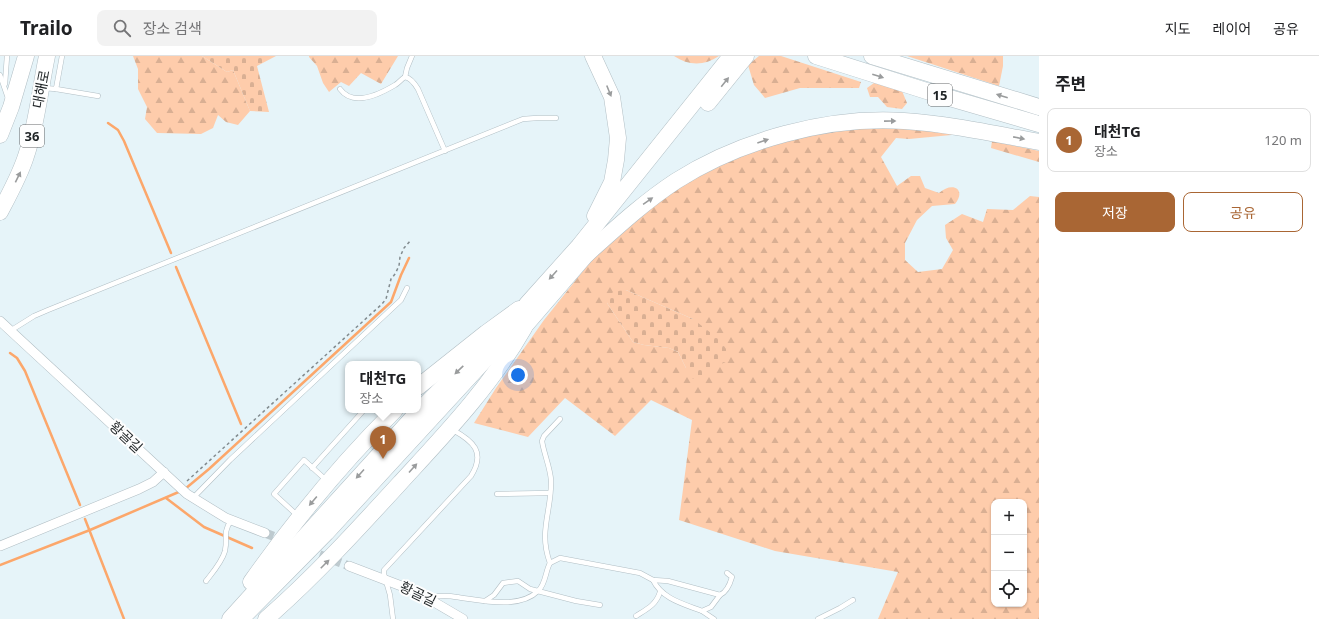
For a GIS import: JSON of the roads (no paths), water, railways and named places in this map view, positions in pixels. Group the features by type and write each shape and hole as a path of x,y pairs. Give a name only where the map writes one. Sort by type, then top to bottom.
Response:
{"highway":[{"name":"대해로","path":"0,135 11,107 26,56"},
{"name":"대해로","path":"0,212 21,171 48,88 47,56"},
{"path":"583,250 612,182 618,138 612,97 593,56"},
{"path":"256,619 439,423 525,326 641,170 731,56"},
{"path":"421,408 450,378 583,250 746,56"},
{"name":"15","path":"816,56 1039,124"},
{"name":"15","path":"872,56 1039,107"},
{"path":"583,250 676,181 712,160 779,135 822,126 861,122 904,121 950,126 1039,142"},
{"path":"421,385 486,333 527,304"},
{"path":"241,619 326,533 494,350 527,304"},
{"path":"266,619 293,596 337,552 463,414 509,354 525,326"},
{"path":"224,619 299,517 329,483 385,413"},
{"path":"230,619 417,413"}],"street":[{"name":"황골길","path":"0,321 164,472 178,487 190,496 231,520 265,533"},
{"path":"0,546 139,489 153,482 164,472"},
{"name":"황골길","path":"348,566 385,579 427,597 463,619"}],"lane":[{"path":"4,86 7,56"},
{"path":"62,56 48,88 98,96"},
{"path":"340,89 347,97 354,99 367,97 384,91 397,84 405,77 412,56"},
{"path":"0,75 11,107"},
{"path":"405,77 412,80 418,89 445,151"},
{"path":"10,331 34,316 48,310 528,118 556,118"},
{"path":"190,496 401,300 407,288"},
{"path":"312,468 361,413"},
{"path":"427,597 445,596 504,603 531,596 539,591 550,563 545,540 551,480 542,441 544,436 560,419"},
{"path":"393,619 390,595 384,570 474,471 477,462 476,448 469,440 450,428"},
{"path":"299,517 274,494 304,460 329,483"},
{"path":"497,494 550,493"},
{"path":"206,581 217,567 223,555 225,549 225,536 231,520"},
{"path":"550,563 560,558 569,559 640,573 653,580 668,581 720,595"},
{"path":"702,611 711,607 720,595 724,594 731,582 732,577 727,573"},
{"path":"653,580 660,592 676,601 702,611 714,619"},
{"path":"485,601 494,595 503,583 518,581 526,587 539,591 576,601 600,605"},
{"path":"636,616 656,602 660,592"},
{"path":"818,619 854,600"}],"waterway":[{"path":"108,123 118,130 124,141 171,253"},
{"path":"185,489 209,469 391,302 409,258"},
{"path":"176,267 241,424"},
{"path":"10,353 17,358 25,371 80,505"},
{"path":"0,565 90,530 181,491"},
{"path":"166,498 204,527 252,548"},
{"path":"85,519 124,619"}],"tunnel":[{"path":"265,533 286,541"},
{"path":"307,550 349,566"}],"place":[{"name":"대천TG","path":"383,459"}]}
